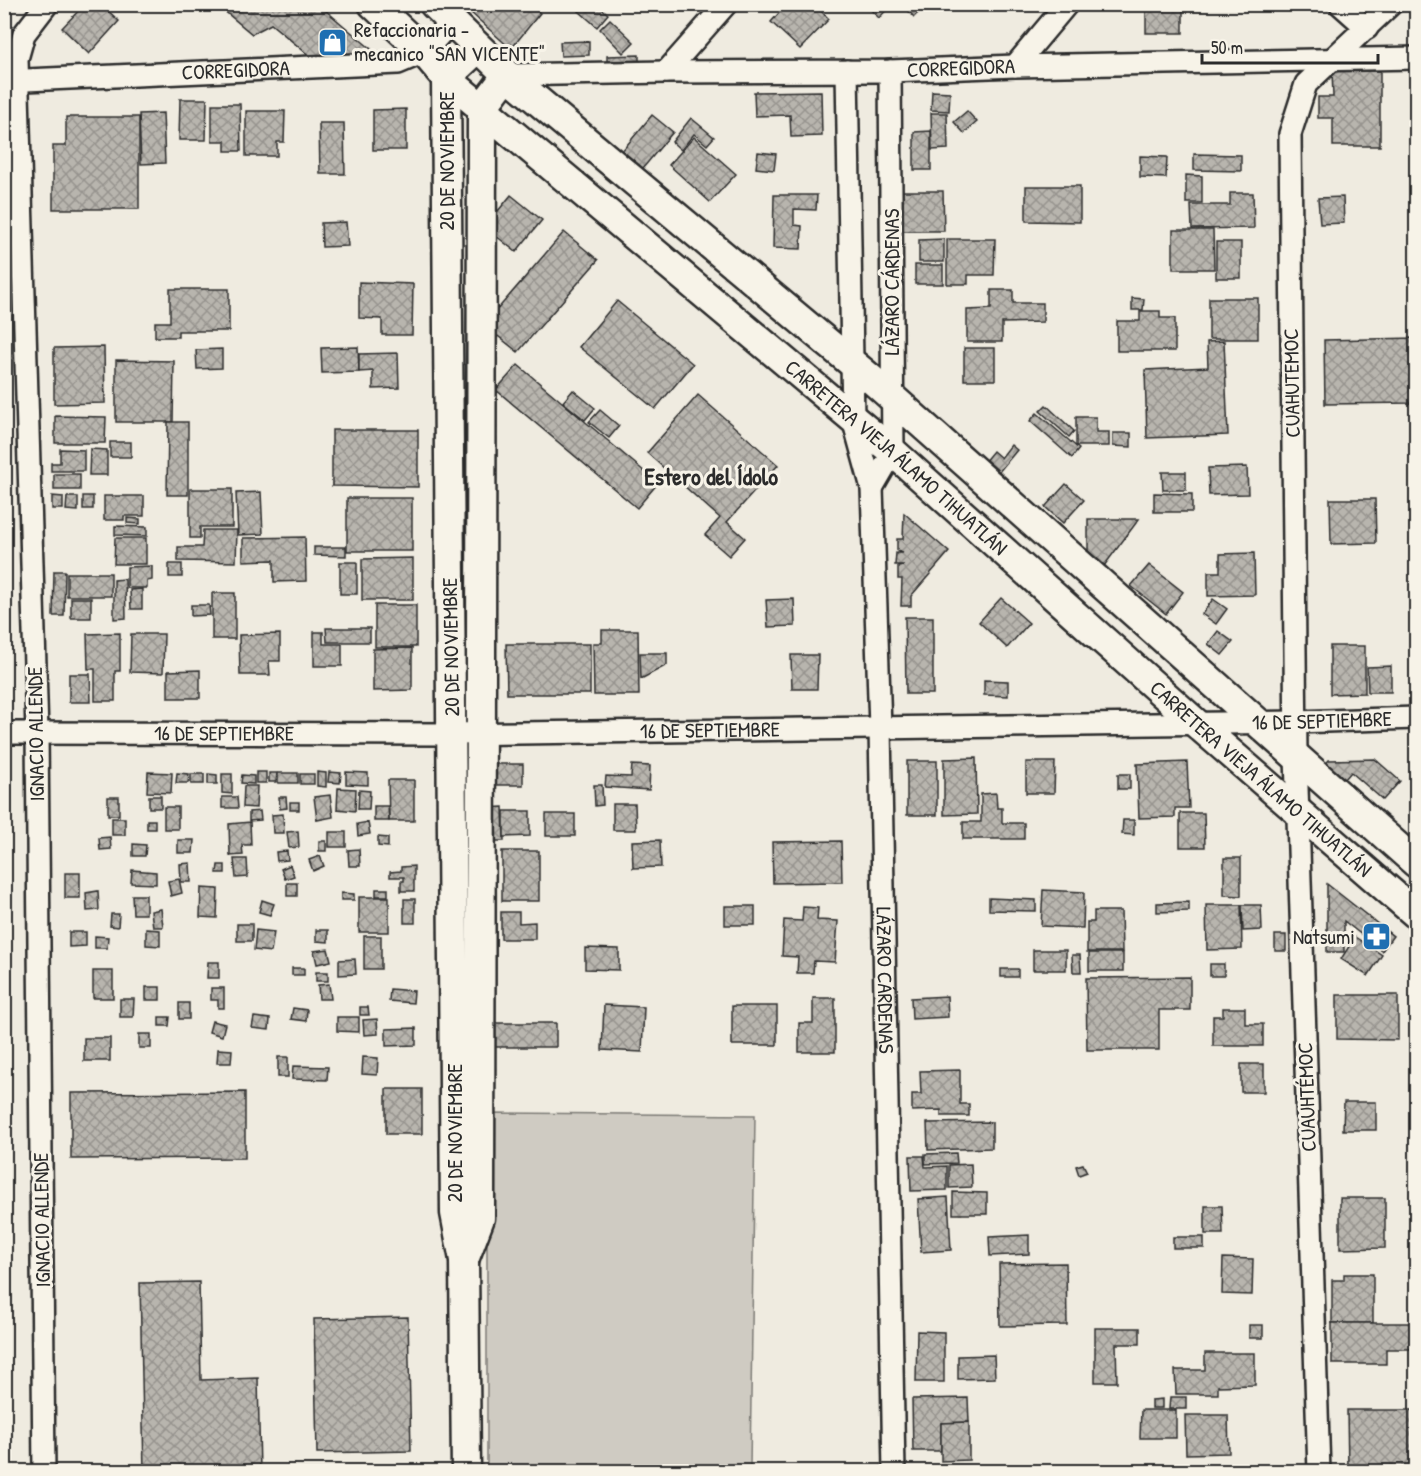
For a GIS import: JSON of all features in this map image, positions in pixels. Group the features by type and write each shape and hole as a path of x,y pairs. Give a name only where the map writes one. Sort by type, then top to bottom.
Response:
{"main road":[{"name":"CARRETERA VIEJA ÁLAMO TIHUATLÁN","path":"373,4 424,52 446,78 853,418 1197,724 1299,810 1416,914"},
{"name":"CARRETERA VIEJA ÁLAMO TIHUATLÁN","path":"443,13 507,75 893,399 1416,863"},
{"name":"20 DE NOVIEMBRE","path":"466,1472 464,1260 455,1212 446,78 478,48"},
{"name":"20 DE NOVIEMBRE","path":"464,1260 480,1218 482,108 507,75"},
{"path":"449,403 481,403"}],"street":[{"name":"IGNACIO ALLENDE","path":"44,1472 37,733 11,81 24,34 47,4"},
{"path":"666,72 726,4"},
{"path":"1015,66 1067,4"},
{"path":"1340,4 1367,28"},
{"name":"CUAHUTEMOC","path":"1296,722 1290,134 1306,84 1391,4"},
{"name":"CORREGIDORA","path":"11,81 398,63 424,52 443,13"},
{"name":"CORREGIDORA","path":"507,75 890,71 1015,66 1416,58"},
{"name":"LÁZARO CÁRDENAS","path":"847,71 853,418 872,488 880,728 894,1472"},
{"name":"LÁZARO CÁRDENAS","path":"890,71 893,453"},
{"path":"872,488 893,453"},
{"name":"16 DE SEPTIEMBRE","path":"4,733 452,734 1197,724 1416,718"},
{"name":"CUAUHTÉMOC","path":"1296,722 1319,1472"}],"shaded area":[{"path":"487,1113 755,1115 750,1467 647,1472 487,1472"}],"building":[{"path":"85,4 101,4 119,21 89,54 62,28"},
{"path":"216,4 318,4 383,59 317,62 271,24 252,34"},
{"path":"461,4 476,4 470,12"},
{"path":"476,4 530,4 540,13 511,49 470,12"},
{"path":"571,4 597,4 608,14 597,27"},
{"path":"787,4 814,4 829,19 800,49 771,22"},
{"path":"865,4 892,4 879,18"},
{"path":"902,4 927,4 914,17"},
{"path":"1146,5 1183,5 1183,33 1146,33"},
{"path":"610,19 634,42 623,53 600,29"},
{"path":"589,41 589,55 561,56 560,42"},
{"path":"639,55 639,66 607,67 607,56"},
{"path":"1332,71 1380,71 1380,146 1333,146 1333,118 1318,118 1318,97 1333,97"},
{"path":"821,91 822,136 791,137 790,115 755,116 754,92"},
{"path":"932,91 950,92 949,111 931,110"},
{"path":"180,99 207,99 206,140 179,140"},
{"path":"212,104 240,104 241,151 225,151 225,141 212,141"},
{"path":"406,109 406,150 373,150 373,110"},
{"path":"246,111 285,111 284,142 277,142 277,156 246,156"},
{"path":"967,111 977,122 964,133 954,122"},
{"path":"163,113 165,163 141,164 139,114"},
{"path":"931,113 947,113 948,149 932,150"},
{"path":"652,115 673,132 638,174 617,157"},
{"path":"66,117 139,117 139,209 53,209 53,146 66,146"},
{"path":"691,118 714,137 707,145 694,134 681,150 672,142"},
{"path":"319,123 344,123 345,174 320,174"},
{"path":"931,131 931,170 914,170 914,132"},
{"path":"694,137 736,174 710,202 669,165"},
{"path":"758,152 776,154 774,170 756,168"},
{"path":"1194,154 1241,155 1241,171 1194,170"},
{"path":"1140,156 1167,157 1166,178 1140,177"},
{"path":"1186,175 1202,176 1202,203 1186,203"},
{"path":"1026,186 1080,186 1080,222 1026,221"},
{"path":"896,191 943,191 944,231 896,231"},
{"path":"1230,193 1253,193 1254,228 1192,229 1191,205 1230,205"},
{"path":"511,195 542,220 516,252 485,227"},
{"path":"774,195 817,195 816,210 794,209 794,225 802,226 801,249 773,248"},
{"path":"1343,197 1344,223 1320,224 1318,198"},
{"path":"346,222 348,246 322,247 321,223"},
{"path":"1173,230 1213,230 1214,269 1173,269"},
{"path":"564,232 598,260 518,352 484,325"},
{"path":"944,239 944,262 919,262 919,240"},
{"path":"947,239 995,239 994,275 968,275 968,284 947,284"},
{"path":"1216,242 1241,242 1241,278 1216,278"},
{"path":"915,265 943,265 943,284 915,284"},
{"path":"359,282 413,284 412,335 382,335 382,319 359,318"},
{"path":"170,289 229,289 229,331 178,331 178,337 155,337 155,322 170,322"},
{"path":"991,290 1013,290 1013,303 1043,303 1043,322 1002,323 1002,342 967,342 967,310 991,309"},
{"path":"1132,298 1144,299 1143,310 1132,310"},
{"path":"1209,298 1258,298 1258,339 1209,339"},
{"path":"617,301 693,364 655,409 579,347"},
{"path":"1140,311 1160,311 1160,318 1175,318 1175,351 1117,351 1117,321 1140,321"},
{"path":"1416,338 1416,403 1325,404 1324,340"},
{"path":"1224,341 1228,435 1147,438 1145,370 1208,367 1207,342"},
{"path":"104,347 105,403 54,404 54,348"},
{"path":"358,347 359,372 322,373 321,348"},
{"path":"964,348 995,348 995,380 964,380"},
{"path":"222,349 222,368 197,369 196,350"},
{"path":"398,353 399,388 373,389 373,371 359,372 359,354"},
{"path":"116,360 174,361 173,422 116,422"},
{"path":"518,365 658,483 637,508 496,390"},
{"path":"573,390 595,408 585,420 563,402"},
{"path":"698,395 778,465 727,522 745,538 729,556 705,535 720,518 647,453"},
{"path":"1046,405 1074,431 1069,437 1040,411"},
{"path":"600,410 619,426 609,438 589,422"},
{"path":"1037,413 1079,449 1072,458 1030,421"},
{"path":"55,416 106,417 105,443 55,443"},
{"path":"1076,417 1096,417 1096,432 1109,432 1109,446 1076,446"},
{"path":"168,422 188,422 188,495 167,495"},
{"path":"332,430 418,430 418,487 332,486"},
{"path":"1113,433 1131,433 1131,447 1113,446"},
{"path":"110,442 131,442 131,457 110,457"},
{"path":"1011,445 1017,450 998,473 984,462 993,451 1001,458"},
{"path":"60,449 84,450 84,471 51,471 51,463 60,463"},
{"path":"90,449 107,450 107,475 89,475"},
{"path":"1247,467 1248,494 1209,495 1208,468"},
{"path":"1162,472 1186,472 1186,490 1163,490"},
{"path":"54,474 80,474 80,490 54,490"},
{"path":"1066,484 1084,500 1063,523 1045,507"},
{"path":"190,489 232,489 232,527 200,527 200,538 190,538"},
{"path":"261,492 263,534 238,535 236,493"},
{"path":"1154,493 1192,494 1192,512 1154,512"},
{"path":"52,496 63,497 63,509 52,509"},
{"path":"83,496 93,496 93,509 83,509"},
{"path":"104,496 144,496 144,516 124,516 124,520 104,520"},
{"path":"67,497 78,497 78,511 66,510"},
{"path":"347,498 412,498 412,551 347,551"},
{"path":"1330,499 1375,499 1376,543 1331,544"},
{"path":"904,513 949,552 911,596 911,606 901,606 902,579 898,579 898,566 904,565 895,565 896,553 903,553 897,551 897,539 903,539"},
{"path":"127,518 140,519 140,524 127,523"},
{"path":"1088,519 1139,519 1104,566 1088,554"},
{"path":"115,526 147,527 147,536 115,535"},
{"path":"203,530 237,530 236,562 178,561 178,547 202,547"},
{"path":"305,537 306,581 274,582 274,560 243,561 243,538"},
{"path":"115,538 146,538 146,564 114,564"},
{"path":"314,547 346,547 346,556 314,555"},
{"path":"1254,553 1255,595 1208,596 1208,572 1220,572 1220,554"},
{"path":"413,558 413,600 362,600 362,559"},
{"path":"340,562 357,562 357,594 340,594"},
{"path":"169,564 182,564 182,577 169,577"},
{"path":"1149,565 1183,592 1166,614 1131,586"},
{"path":"152,566 152,580 147,581 147,588 127,588 127,567"},
{"path":"54,571 65,571 64,616 53,616"},
{"path":"67,573 111,573 111,596 67,596"},
{"path":"125,579 126,618 114,619 114,580"},
{"path":"142,589 142,609 131,609 130,590"},
{"path":"212,593 235,593 235,639 212,639"},
{"path":"71,598 91,598 91,618 71,618"},
{"path":"1001,598 1029,623 1007,648 979,622"},
{"path":"794,599 795,626 768,627 766,600"},
{"path":"1213,599 1227,609 1216,624 1202,614"},
{"path":"191,605 209,605 210,615 191,616"},
{"path":"375,605 416,605 416,647 375,647"},
{"path":"905,617 933,617 933,694 906,694"},
{"path":"326,628 370,628 370,642 327,642"},
{"path":"602,630 638,630 639,695 594,695 593,643 602,643"},
{"path":"1218,631 1233,642 1222,655 1208,644"},
{"path":"314,632 323,632 323,644 342,644 342,666 314,666"},
{"path":"120,633 120,671 115,671 115,701 95,701 95,669 88,669 87,634"},
{"path":"131,634 164,634 163,673 130,672"},
{"path":"280,634 280,661 269,661 270,675 240,675 239,635"},
{"path":"506,644 590,644 590,694 507,694"},
{"path":"1330,646 1365,646 1365,693 1330,694"},
{"path":"412,648 412,690 373,691 373,649"},
{"path":"640,653 667,653 667,665 641,679"},
{"path":"791,655 818,655 817,689 792,689"},
{"path":"1391,666 1391,692 1368,692 1367,667"},
{"path":"200,670 200,698 168,698 168,671"},
{"path":"69,674 90,674 91,702 69,702"},
{"path":"984,680 1008,681 1008,696 984,695"},
{"path":"976,758 977,814 944,815 944,759"},
{"path":"1375,759 1400,781 1383,800 1351,772 1340,785 1322,768 1329,760"},
{"path":"907,761 937,761 937,815 907,815"},
{"path":"1026,762 1055,762 1054,793 1026,793"},
{"path":"1187,762 1189,808 1175,808 1175,817 1139,818 1137,764"},
{"path":"482,764 523,764 523,785 482,785"},
{"path":"632,765 650,766 649,790 605,787 606,776 631,777"},
{"path":"148,772 172,773 171,793 147,792"},
{"path":"256,772 266,772 266,783 256,783"},
{"path":"317,772 326,773 326,787 317,786"},
{"path":"329,772 341,773 340,783 328,782"},
{"path":"346,772 368,773 368,785 346,784"},
{"path":"177,773 189,774 188,783 176,783"},
{"path":"269,773 277,773 276,782 269,782"},
{"path":"278,773 298,773 298,783 278,783"},
{"path":"191,774 204,774 204,784 191,784"},
{"path":"208,774 217,775 217,784 208,784"},
{"path":"222,774 232,774 232,794 222,793"},
{"path":"300,774 314,774 314,784 300,784"},
{"path":"1118,774 1130,774 1130,789 1118,789"},
{"path":"242,775 254,776 254,784 241,783"},
{"path":"388,780 414,780 414,821 389,821"},
{"path":"594,785 602,785 603,805 595,806"},
{"path":"244,786 257,786 256,808 243,807"},
{"path":"338,788 356,789 355,811 337,809"},
{"path":"359,790 370,791 369,809 358,809"},
{"path":"996,793 997,808 1002,808 1002,823 1024,823 1024,839 963,839 963,822 981,822 981,794"},
{"path":"330,795 333,817 317,820 314,797"},
{"path":"149,796 161,796 161,808 149,808"},
{"path":"108,797 119,797 119,815 108,815"},
{"path":"222,797 237,797 238,808 222,808"},
{"path":"279,797 286,797 287,808 280,809"},
{"path":"290,802 299,802 299,810 290,810"},
{"path":"613,804 635,804 636,830 613,830"},
{"path":"374,806 388,806 389,821 374,821"},
{"path":"164,807 178,807 178,829 164,829"},
{"path":"503,807 504,841 485,841 484,808"},
{"path":"260,811 261,820 249,821 249,812"},
{"path":"504,811 530,811 530,836 504,837"},
{"path":"1180,813 1204,813 1205,847 1180,847"},
{"path":"283,814 284,833 273,833 272,815"},
{"path":"546,814 575,814 575,836 546,836"},
{"path":"112,818 125,818 125,835 112,835"},
{"path":"147,820 155,820 155,829 147,829"},
{"path":"1123,820 1134,820 1134,835 1122,834"},
{"path":"250,822 251,845 242,845 243,855 230,856 229,824"},
{"path":"368,822 370,834 358,836 357,824"},
{"path":"298,831 299,847 289,848 287,832"},
{"path":"329,832 346,832 346,847 329,847"},
{"path":"110,837 111,849 100,850 99,838"},
{"path":"378,837 388,838 388,847 378,846"},
{"path":"178,840 194,840 193,853 178,853"},
{"path":"660,840 661,867 633,868 632,841"},
{"path":"319,841 326,841 326,851 319,851"},
{"path":"841,841 842,882 773,883 772,842"},
{"path":"133,844 146,845 145,856 133,856"},
{"path":"359,849 360,866 349,866 348,850"},
{"path":"287,851 288,860 277,861 276,852"},
{"path":"502,851 539,851 539,901 502,901"},
{"path":"320,856 324,866 313,871 309,860"},
{"path":"1224,858 1241,858 1241,896 1224,895"},
{"path":"234,859 247,859 248,877 236,878"},
{"path":"190,863 191,882 181,882 180,864"},
{"path":"218,865 225,865 225,873 217,873"},
{"path":"290,865 294,876 285,879 281,869"},
{"path":"414,866 414,891 401,891 401,881 404,881 404,877 390,877 390,872 401,871 401,867"},
{"path":"132,870 156,872 156,884 131,883"},
{"path":"65,873 80,873 80,898 65,898"},
{"path":"179,879 182,893 171,896 168,881"},
{"path":"287,883 297,883 297,896 287,896"},
{"path":"1327,884 1393,936 1382,951 1344,921 1344,952 1327,952"},
{"path":"201,888 218,889 217,918 200,917"},
{"path":"376,889 388,889 388,896 376,896"},
{"path":"1043,890 1084,892 1083,928 1041,926"},
{"path":"98,891 99,910 87,911 86,893"},
{"path":"341,893 354,894 354,900 341,900"},
{"path":"132,895 146,895 146,914 133,914"},
{"path":"359,897 389,897 389,932 359,932"},
{"path":"989,898 1036,900 1036,911 989,910"},
{"path":"404,899 415,899 415,923 404,923"},
{"path":"262,900 274,904 270,915 259,912"},
{"path":"1189,902 1189,911 1157,912 1157,903"},
{"path":"1206,905 1241,905 1242,949 1207,950"},
{"path":"1242,905 1261,905 1262,930 1243,931"},
{"path":"725,906 755,906 755,925 725,925"},
{"path":"803,907 818,908 817,920 838,921 835,962 814,961 813,973 797,973 798,957 782,956 784,920 802,921"},
{"path":"161,909 163,927 153,927 151,911"},
{"path":"1094,911 1121,911 1122,952 1087,952 1087,922 1094,922"},
{"path":"501,912 519,912 519,923 535,922 535,939 501,939"},
{"path":"111,914 119,914 118,927 110,926"},
{"path":"237,924 252,924 252,941 237,941"},
{"path":"146,929 160,930 160,946 146,945"},
{"path":"256,930 274,932 271,952 254,950"},
{"path":"316,930 328,930 328,942 316,941"},
{"path":"69,932 86,932 86,946 69,947"},
{"path":"1275,935 1286,935 1286,951 1275,951"},
{"path":"95,936 108,937 107,948 95,948"},
{"path":"364,936 381,936 381,969 364,969"},
{"path":"1355,937 1382,955 1368,976 1341,959"},
{"path":"585,948 619,949 619,970 585,969"},
{"path":"328,949 331,961 317,964 314,951"},
{"path":"1033,950 1066,950 1066,970 1033,970"},
{"path":"1089,953 1123,953 1123,971 1089,971"},
{"path":"1072,955 1080,955 1081,972 1073,972"},
{"path":"355,959 356,974 339,975 339,960"},
{"path":"208,962 219,962 219,978 207,978"},
{"path":"1210,964 1224,964 1224,976 1210,976"},
{"path":"292,968 304,968 304,975 292,975"},
{"path":"1001,969 1018,969 1018,977 1001,977"},
{"path":"93,971 113,971 113,998 93,998"},
{"path":"316,972 328,972 328,981 316,981"},
{"path":"1190,977 1190,1010 1159,1010 1159,1050 1087,1050 1086,978"},
{"path":"329,984 331,999 319,999 318,985"},
{"path":"146,987 160,987 160,1000 146,1000"},
{"path":"211,988 224,988 224,1008 218,1008 218,1000 211,1000"},
{"path":"390,989 414,991 413,1003 389,1001"},
{"path":"1337,995 1398,995 1398,1040 1337,1039"},
{"path":"947,996 948,1017 912,1019 911,998"},
{"path":"813,998 835,998 835,1052 799,1052 799,1023 813,1023"},
{"path":"120,999 134,999 133,1017 120,1017"},
{"path":"179,1003 189,1003 189,1019 179,1019"},
{"path":"604,1005 644,1007 642,1052 602,1050"},
{"path":"732,1006 777,1006 777,1045 732,1045"},
{"path":"360,1007 368,1007 369,1015 360,1015"},
{"path":"293,1008 307,1010 306,1021 291,1019"},
{"path":"1223,1008 1245,1008 1245,1024 1263,1024 1263,1046 1213,1046 1213,1016 1223,1016"},
{"path":"159,1017 170,1017 169,1026 159,1026"},
{"path":"254,1017 270,1019 269,1030 252,1028"},
{"path":"337,1017 359,1017 359,1032 337,1031"},
{"path":"377,1019 378,1034 364,1035 363,1020"},
{"path":"212,1021 225,1024 222,1036 209,1032"},
{"path":"493,1023 556,1023 556,1047 493,1047"},
{"path":"416,1028 416,1045 386,1046 386,1029"},
{"path":"139,1034 151,1034 151,1048 139,1048"},
{"path":"84,1038 110,1038 110,1061 84,1061"},
{"path":"218,1049 232,1050 231,1063 217,1063"},
{"path":"278,1057 288,1057 288,1077 278,1077"},
{"path":"363,1057 378,1058 377,1075 362,1074"},
{"path":"1241,1064 1264,1064 1264,1092 1241,1092"},
{"path":"293,1066 328,1067 327,1080 292,1079"},
{"path":"960,1070 960,1104 969,1104 969,1116 941,1116 941,1110 912,1111 912,1094 921,1094 920,1071"},
{"path":"386,1089 422,1089 422,1134 386,1134"},
{"path":"245,1092 245,1158 71,1159 71,1093"},
{"path":"1344,1102 1376,1102 1376,1130 1343,1130"},
{"path":"992,1122 992,1148 928,1150 927,1123"},
{"path":"956,1153 957,1163 925,1164 925,1154"},
{"path":"910,1156 924,1156 925,1167 947,1166 947,1190 911,1191"},
{"path":"971,1164 972,1187 949,1188 949,1165"},
{"path":"1083,1164 1087,1172 1079,1175 1076,1166"},
{"path":"953,1192 987,1193 987,1214 953,1214"},
{"path":"948,1197 951,1250 921,1252 918,1199"},
{"path":"1340,1198 1385,1198 1385,1248 1340,1249"},
{"path":"1205,1206 1222,1206 1223,1234 1205,1234"},
{"path":"1029,1235 1029,1254 990,1256 989,1237"},
{"path":"1173,1237 1204,1237 1204,1248 1173,1248"},
{"path":"1223,1258 1253,1259 1252,1295 1222,1294"},
{"path":"1066,1263 1067,1325 1000,1326 999,1264"},
{"path":"1344,1274 1373,1274 1373,1323 1332,1323 1332,1280 1344,1280"},
{"path":"199,1282 201,1380 258,1378 260,1472 144,1472 140,1283"},
{"path":"408,1317 411,1451 317,1453 314,1319"},
{"path":"1332,1323 1416,1323 1416,1349 1386,1349 1386,1364 1332,1364"},
{"path":"1249,1325 1263,1325 1263,1338 1249,1338"},
{"path":"1095,1328 1140,1328 1140,1344 1116,1344 1117,1382 1095,1382"},
{"path":"917,1331 944,1332 944,1382 916,1382"},
{"path":"1205,1353 1255,1353 1255,1385 1218,1386 1218,1394 1176,1394 1175,1370 1205,1370"},
{"path":"994,1355 995,1378 958,1379 958,1356"},
{"path":"1170,1397 1186,1397 1186,1409 1169,1409"},
{"path":"968,1398 969,1422 941,1423 941,1451 913,1451 912,1399"},
{"path":"1162,1399 1162,1408 1152,1408 1152,1400"},
{"path":"1141,1410 1176,1410 1176,1438 1140,1438"},
{"path":"1347,1410 1416,1410 1416,1469 1348,1469"},
{"path":"1185,1415 1228,1415 1229,1453 1186,1454"},
{"path":"969,1422 969,1460 941,1461 941,1423"}],"place":[{"name":"Refaccionaria - mecanico \"SAN VICENTE\"","path":"333,42"},
{"name":"Natsumi","path":"1376,937"}],"district":[{"name":"Estero del Ídolo","path":"711,477"}]}
